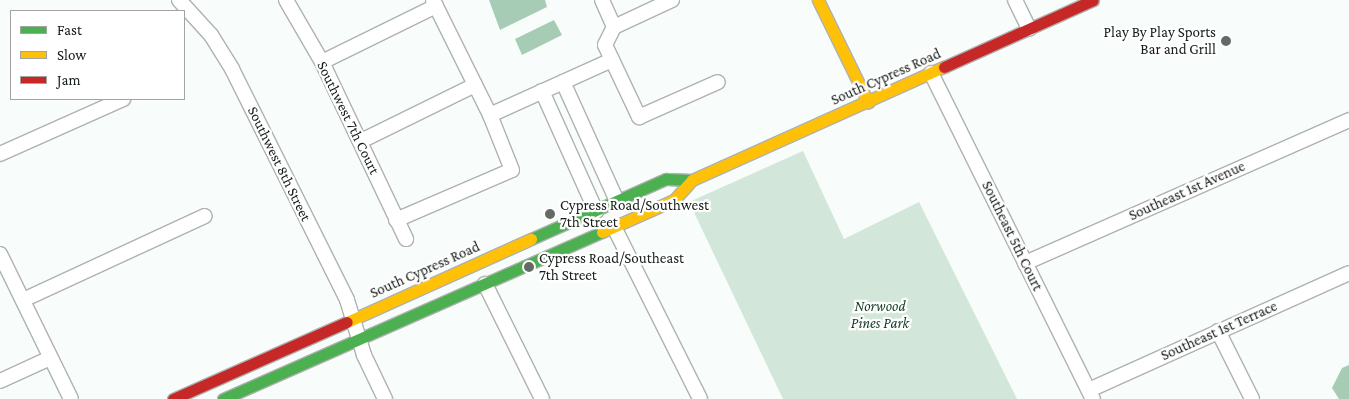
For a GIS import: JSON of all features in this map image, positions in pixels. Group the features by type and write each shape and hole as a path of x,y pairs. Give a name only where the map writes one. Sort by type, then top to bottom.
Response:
{"street":[{"name":"Southwest 8th Street","path":"179,0 212,35 232,70 347,300 358,339 385,399"},
{"name":"Southwest 7th Court","path":"286,0 322,62 406,239"},
{"path":"602,0 614,27"},
{"path":"672,0 614,27 605,44 639,117 718,82"},
{"path":"818,0 868,102"},
{"path":"1015,0 1029,29"},
{"name":"South Cypress Road","path":"223,399 674,200 692,180 1093,0"},
{"path":"322,62 434,3 490,115 512,170 396,220"},
{"path":"490,115 612,60"},
{"name":"Southeast 5th Court","path":"931,73 1091,394"},
{"path":"563,82 616,201"},
{"path":"361,141 475,85"},
{"path":"542,91 596,211"},
{"path":"0,154 121,100"},
{"name":"Southeast 1st Avenue","path":"1025,263 1349,120"},
{"name":"South Cypress Road","path":"173,399 666,179 692,180"},
{"path":"23,300 205,216"},
{"path":"614,226 700,399"},
{"path":"0,254 70,399"},
{"name":"Southeast 1st Terrace","path":"1091,394 1218,331 1349,273"},
{"path":"485,284 542,399"},
{"path":"1218,331 1252,399"},
{"path":"0,381 50,358"}],"green space":[{"name":"Norwood Pines Park","path":"803,151 844,239 919,202 1017,399 783,399 689,202"}],"shaded area":[{"path":"489,0 545,0 547,7 500,30"},
{"path":"554,20 562,35 522,55 515,39"},
{"path":"1349,365 1349,399 1339,399 1332,388 1342,368"}],"traffic: fast":[{"path":"531,239 666,179 692,180"},
{"path":"223,399 602,232"}],"traffic: slow":[{"path":"818,0 868,102"},
{"path":"602,232 674,200 692,180 944,67"},
{"path":"347,322 531,239"}],"traffic: jam":[{"path":"944,67 1093,0"},
{"path":"173,399 347,322"}],"place":[{"name":"Play By Play Sports Bar and Grill","path":"1226,41"},
{"name":"Cypress Road/Southwest 7th Street","path":"550,214"},
{"name":"Cypress Road/Southeast 7th Street","path":"529,267"}]}
